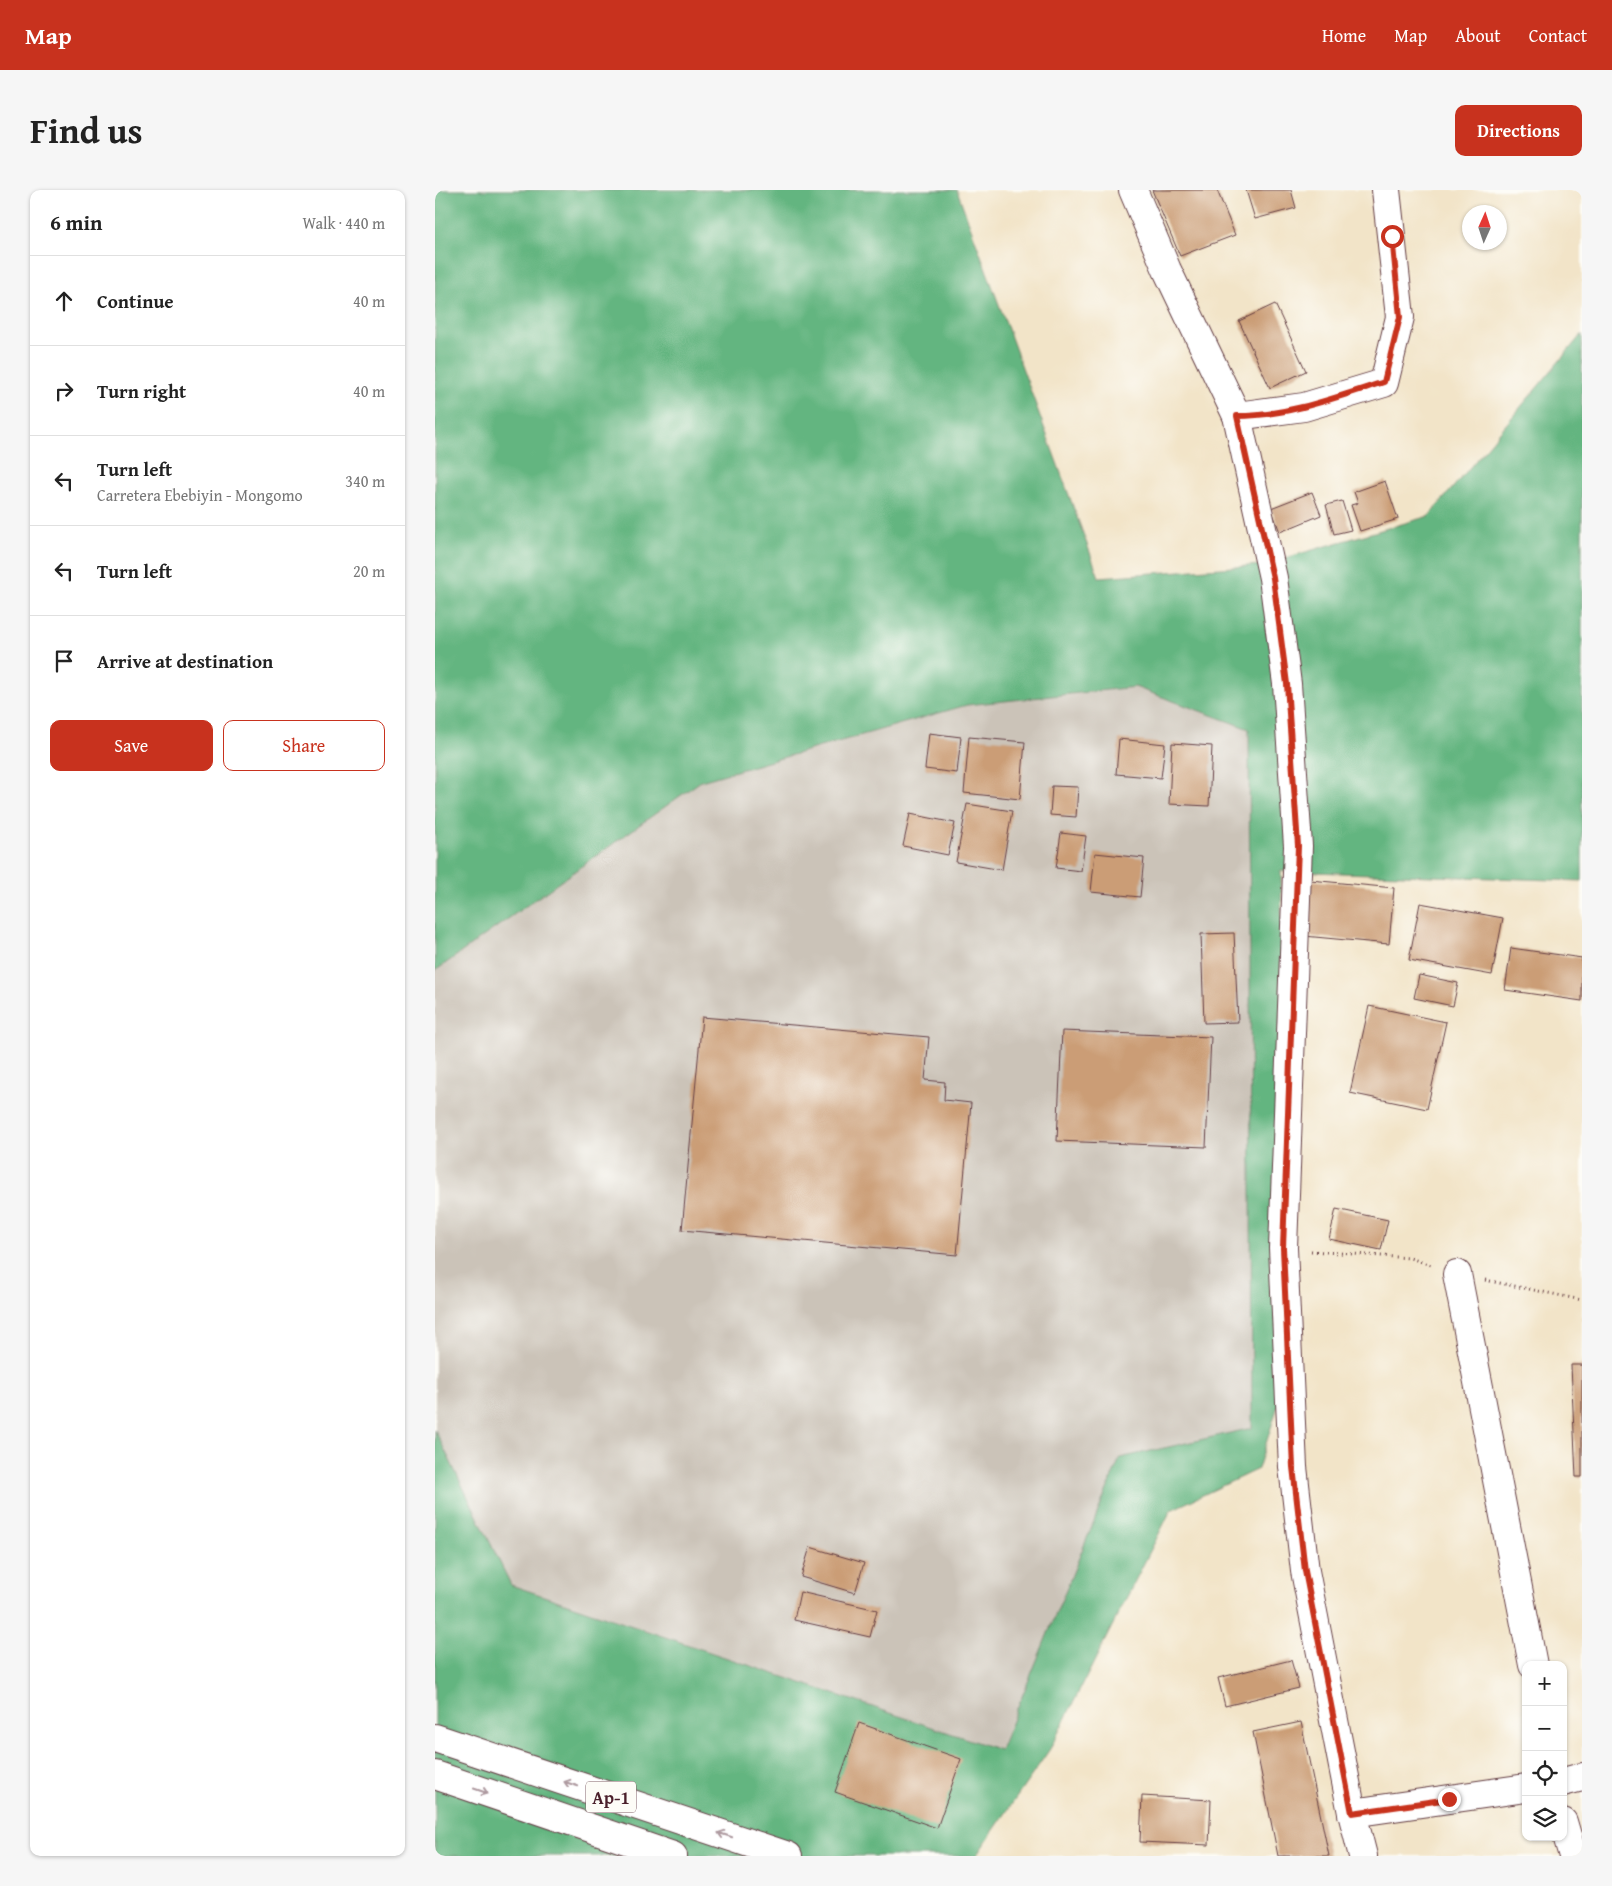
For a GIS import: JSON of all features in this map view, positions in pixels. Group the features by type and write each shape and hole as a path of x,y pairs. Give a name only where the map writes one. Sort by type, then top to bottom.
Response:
{"main road":[{"path":"1133,190 1167,270 1237,416 1273,578 1287,684 1298,846 1283,1248 1293,1467 1305,1571 1352,1813 1363,1856"},
{"path":"1237,416 1250,416 1304,407 1384,382 1400,317 1386,190"},
{"path":"1457,1274 1532,1661"},
{"name":"Ap-1","path":"435,1738 788,1856"},
{"name":"Ap-1","path":"435,1775 673,1856"},
{"path":"1567,1781 1582,1777"},
{"path":"1352,1813 1522,1789"},
{"path":"1567,1836 1573,1856"}],"shaded area":[{"path":"1135,687 1249,729 1252,1428 1120,1458 1000,1751 511,1585 435,1430 435,971 701,781 967,705"}],"green space":[{"path":"435,190 957,190 1099,577 1261,565 1429,516 1582,334 1582,881 1281,871 1289,1371 1258,1469 1171,1510 1050,1749 976,1856 435,1856 435,1430 511,1585 1000,1750 1120,1458 1252,1428 1249,729 1135,687 967,705 701,781 435,971"}],"building":[{"path":"1152,190 1217,190 1235,235 1180,256"},
{"path":"1246,190 1291,190 1296,208 1255,219"},
{"path":"1275,304 1306,371 1270,388 1239,321"},
{"path":"1385,481 1398,519 1360,531 1351,505 1358,503 1354,492"},
{"path":"1312,492 1321,515 1280,532 1271,508"},
{"path":"1342,501 1351,530 1334,534 1326,505"},
{"path":"929,733 961,737 957,773 925,769"},
{"path":"969,737 1025,742 1020,799 964,793"},
{"path":"1119,739 1165,744 1161,778 1116,774"},
{"path":"1172,743 1212,746 1209,806 1169,804"},
{"path":"1052,786 1078,787 1076,817 1050,815"},
{"path":"967,804 1012,811 1002,870 956,862"},
{"path":"910,814 955,823 948,855 903,846"},
{"path":"1061,833 1086,836 1081,871 1056,868"},
{"path":"1095,853 1144,858 1140,897 1091,892"},
{"path":"1310,880 1394,888 1389,944 1304,936"},
{"path":"1420,903 1503,918 1492,975 1409,960"},
{"path":"1234,933 1238,1022 1204,1023 1201,934"},
{"path":"1511,948 1582,958 1582,1001 1505,990"},
{"path":"1419,975 1458,983 1453,1006 1414,998"},
{"path":"1369,1006 1446,1022 1427,1109 1350,1093"},
{"path":"702,1017 929,1037 925,1080 945,1082 944,1100 971,1103 957,1255 682,1230"},
{"path":"1062,1031 1211,1037 1206,1147 1057,1141"},
{"path":"1336,1209 1388,1220 1381,1250 1329,1239"},
{"path":"1571,1365 1582,1365 1582,1477 1576,1477"},
{"path":"810,1547 864,1563 855,1593 801,1577"},
{"path":"800,1592 877,1610 870,1637 794,1620"},
{"path":"1291,1660 1299,1688 1225,1706 1218,1678"},
{"path":"1301,1722 1329,1856 1278,1856 1253,1732"},
{"path":"859,1723 961,1759 937,1828 835,1792"},
{"path":"1142,1796 1211,1800 1209,1845 1140,1842"}],"route":[{"path":"1392,236 1400,317 1384,382 1304,407 1250,416 1237,416 1273,578 1287,684 1298,846 1283,1248 1293,1467 1305,1571 1352,1813 1449,1799"}]}
